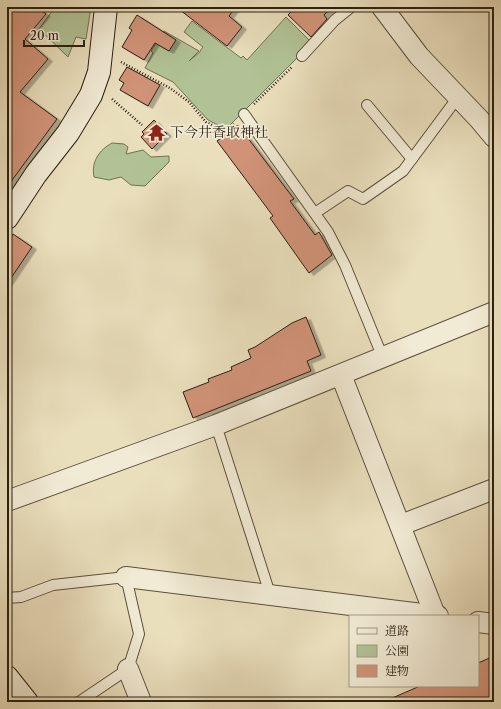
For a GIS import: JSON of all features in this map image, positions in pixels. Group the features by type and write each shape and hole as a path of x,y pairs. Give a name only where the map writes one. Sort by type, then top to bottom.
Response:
{"street":[{"path":"7,218 36,174 68,133 84,109 95,85 106,7"},
{"path":"382,7 419,56 494,137"},
{"path":"7,501 216,425 494,312"},
{"path":"341,375 401,526 434,615"},
{"path":"401,526 494,489"},
{"path":"126,577 427,615"},
{"path":"479,622 494,624"},
{"path":"128,669 141,702"},
{"path":"9,688 28,702"}],"lane":[{"path":"302,56 335,20 351,7"},
{"path":"315,213 348,191 362,199 403,171 458,97"},
{"path":"367,105 412,159"},
{"path":"244,114 328,232 345,265 383,358"},
{"path":"216,425 270,594"},
{"path":"7,598 21,597 53,585 126,577 139,634 128,669 79,702"}],"path":[{"path":"101,51 170,88 189,102 206,122 226,132 302,56"},
{"path":"95,85 142,125"}],"green space":[{"path":"55,7 91,7 86,39 76,37 68,57 39,29"},
{"path":"286,17 311,42 308,47 226,129 208,120 173,82 145,68 153,53 151,51 164,31 199,51 189,61 200,52 203,47 184,32 192,21 241,58 243,56 247,60"},
{"path":"112,143 124,144 128,147 126,154 143,150 151,157 169,156 169,162 145,186 131,185 121,177 109,180 94,177 93,172 97,157 103,149"}],"building":[{"path":"7,7 37,7 46,14 25,39 48,59 20,92 57,119 7,187"},
{"path":"176,7 236,7 229,16 242,27 227,46"},
{"path":"295,7 332,7 324,15 327,19 311,37 288,15"},
{"path":"137,15 176,40 169,51 155,43 144,60 122,47 132,30 129,28"},
{"path":"127,67 160,85 148,106 120,90 124,83 119,80"},
{"path":"154,120 167,134 152,149 141,137 144,134 142,132"},
{"path":"238,125 294,199 290,201 315,235 319,232 332,255 309,273 270,218 273,216 217,141"},
{"path":"13,234 32,247 7,284 7,243"},
{"path":"306,317 321,355 307,361 311,371 193,418 183,392 209,382 208,379 232,370 231,367 251,358 248,350 292,323"},
{"path":"494,656 494,702 383,702 418,687 479,687 479,663"}],"place":[{"name":"下今井香取神社","path":"157,132"}]}
